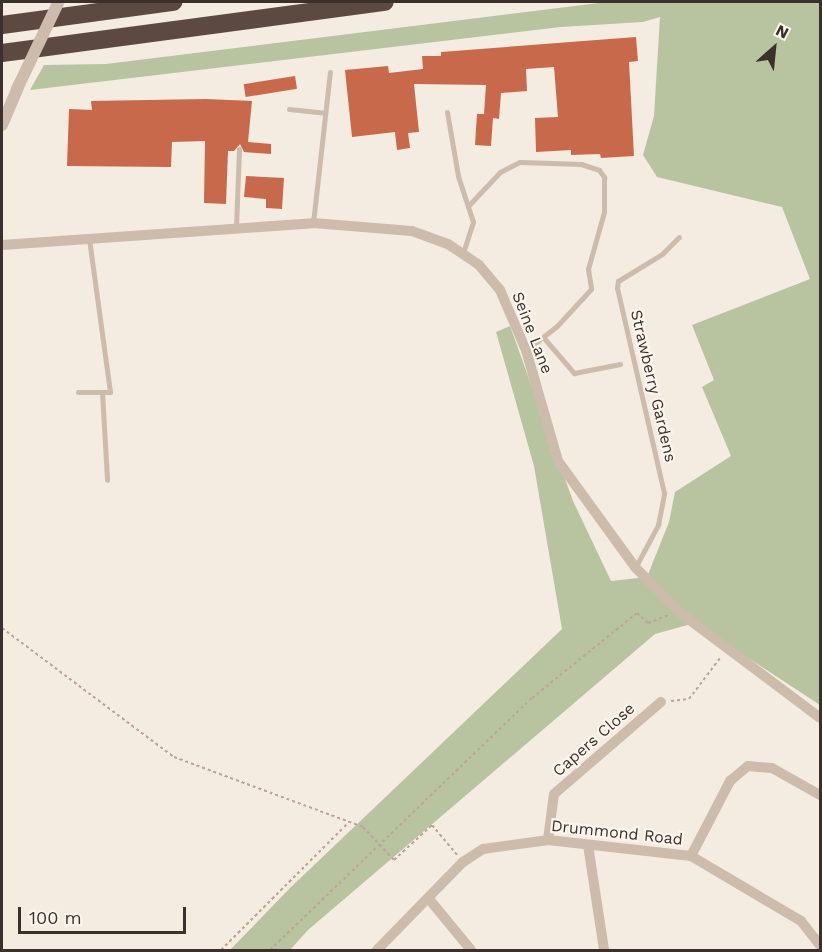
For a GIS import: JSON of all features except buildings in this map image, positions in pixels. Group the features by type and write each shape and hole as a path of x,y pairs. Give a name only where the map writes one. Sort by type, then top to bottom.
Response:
{"highway":[{"path":"2,25 172,2"},
{"path":"2,53 386,2"}],"street":[{"path":"2,125 58,2"},
{"name":"Seine Lane","path":"2,245 313,223 411,231 463,252 500,290 526,350 558,461 635,567 676,609 820,718"},
{"name":"Capers Close","path":"548,840 554,794 661,702"},
{"path":"691,856 730,781 748,766 771,768 820,795"},
{"name":"Drummond Road","path":"377,951 463,862 483,849 525,841 548,840 691,856 801,921 820,945"},
{"path":"588,845 604,951"},
{"path":"429,899 471,951"}],"lane":[{"path":"313,223 330,72"},
{"path":"289,109 325,114"},
{"path":"447,112 473,228 463,252"},
{"path":"236,227 239,149"},
{"path":"468,206 500,172 520,162 581,164 599,170 604,177 604,212 588,269 591,289 543,337 526,350"},
{"name":"Strawberry Gardens","path":"635,567 658,525 664,493 618,281 662,254 679,237"},
{"path":"78,392 110,392 89,238"},
{"path":"543,337 574,373 620,364"},
{"path":"102,392 107,480"}],"path":[{"path":"270,951 378,843 386,839 532,698 637,613 648,623 676,609"},
{"path":"2,628 174,757 363,827 394,860 432,825 463,862"},
{"path":"661,702 689,699 728,648"},
{"path":"221,951 349,822"}],"green space":[{"path":"607,2 820,2 820,705 695,623 655,634 308,930 290,950 230,950 290,888 562,629 534,466 496,332 510,326 573,501 611,581 647,577 669,522 675,492 731,456 702,387 714,380 692,325 810,279 782,207 657,177 643,155 654,116 660,17 643,22 561,27 30,90 44,65 106,64"}]}
